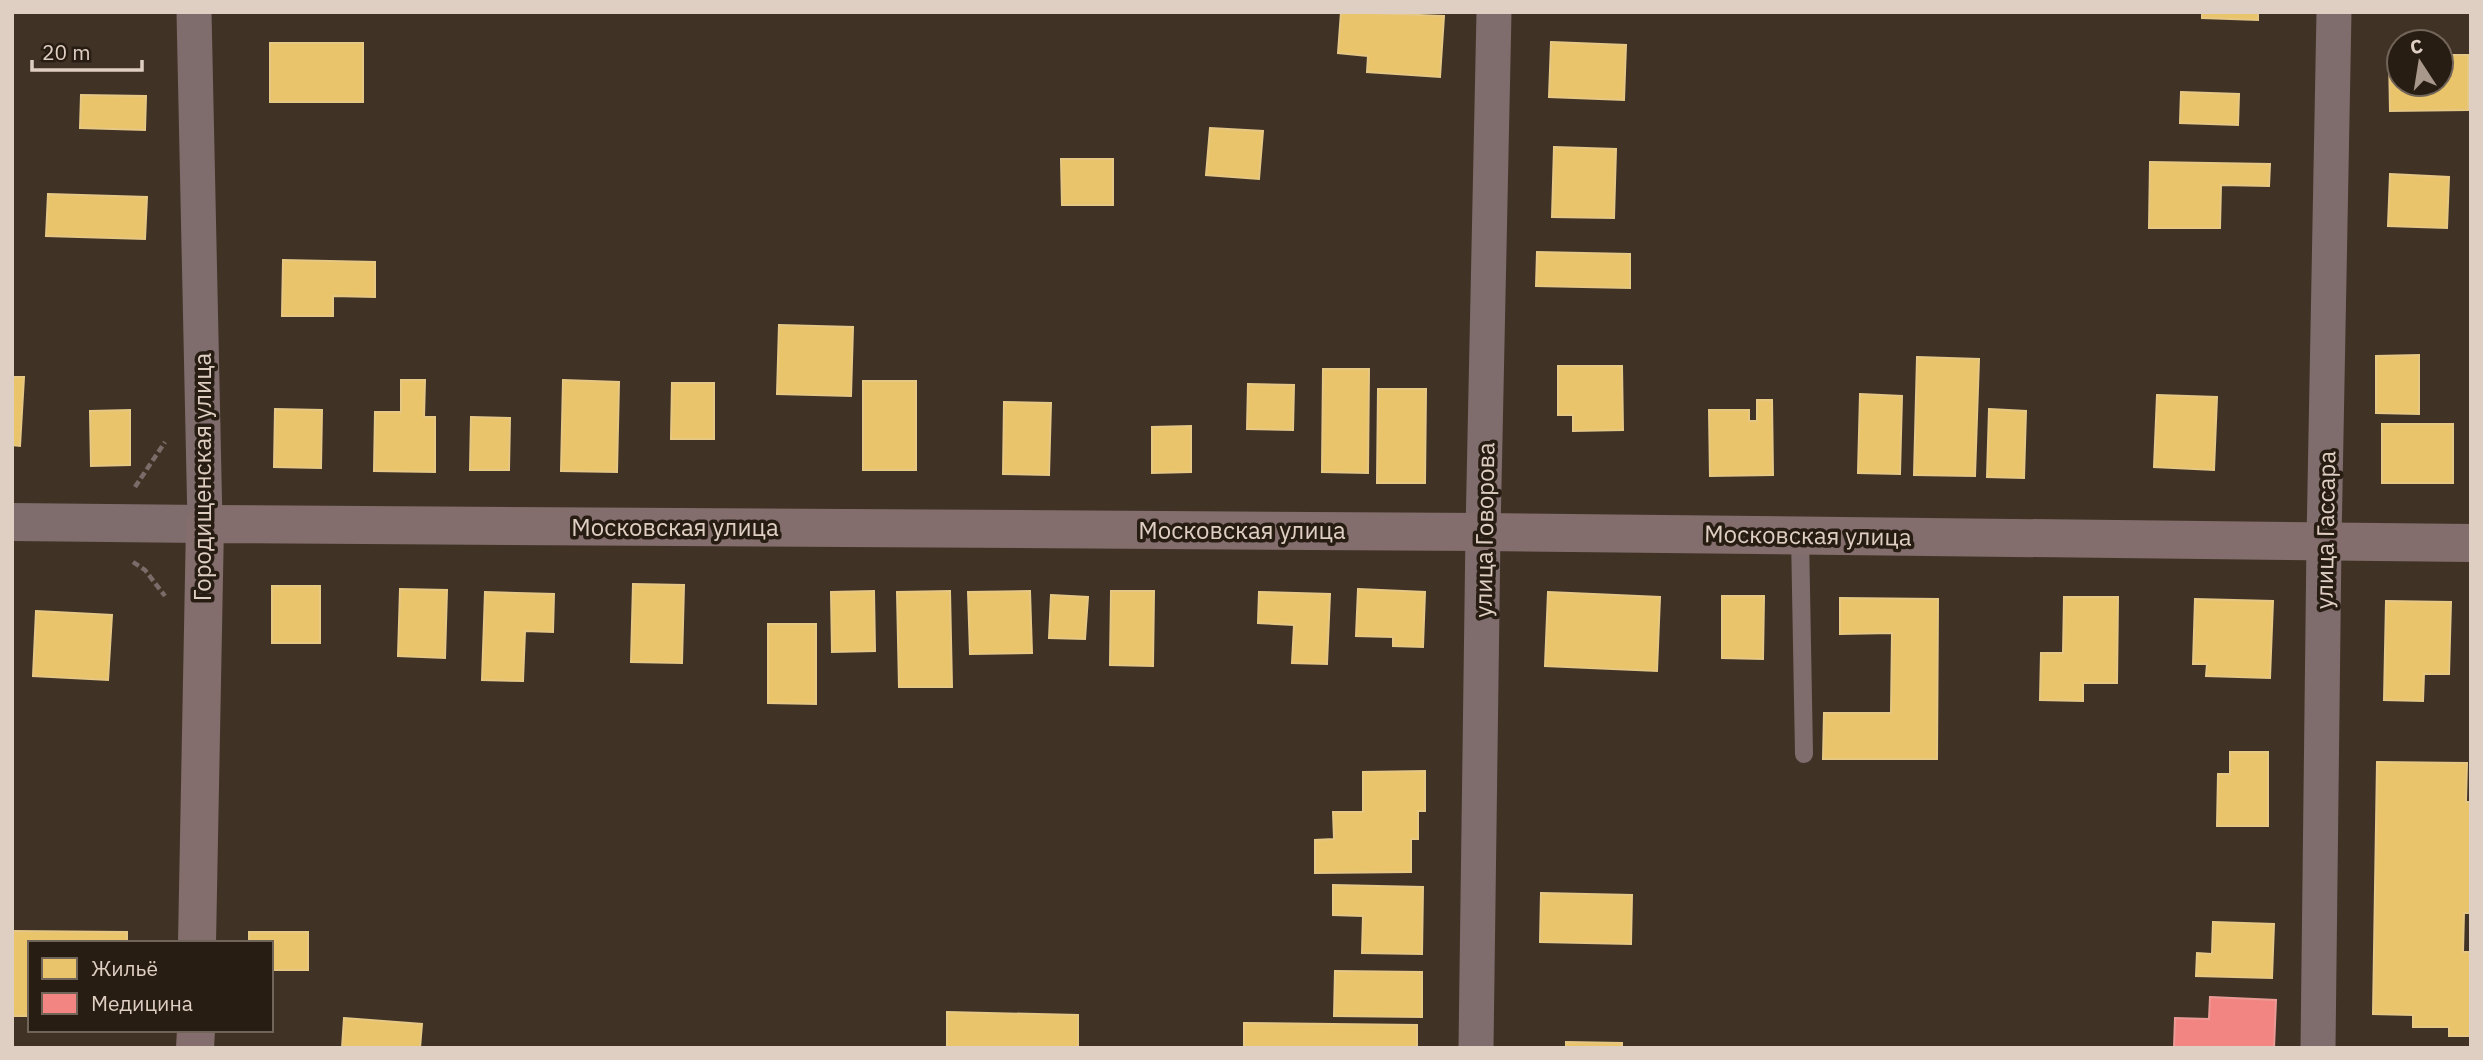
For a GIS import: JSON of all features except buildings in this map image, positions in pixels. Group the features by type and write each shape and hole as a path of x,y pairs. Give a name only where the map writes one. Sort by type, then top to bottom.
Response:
{"main road":[{"name":"Московская улица","path":"205,524 1483,531 2471,543"},
{"name":"Городищенская улица","path":"197,941 205,524"}],"street":[{"name":"Городищенская улица","path":"194,12 205,524"},
{"name":"улица Говорова","path":"1476,1048 1494,12"},
{"name":"улица Гассара","path":"2318,1048 2334,12"},
{"name":"Московская улица","path":"12,522 205,524"}],"lane":[{"path":"1800,535 1804,754"}]}
